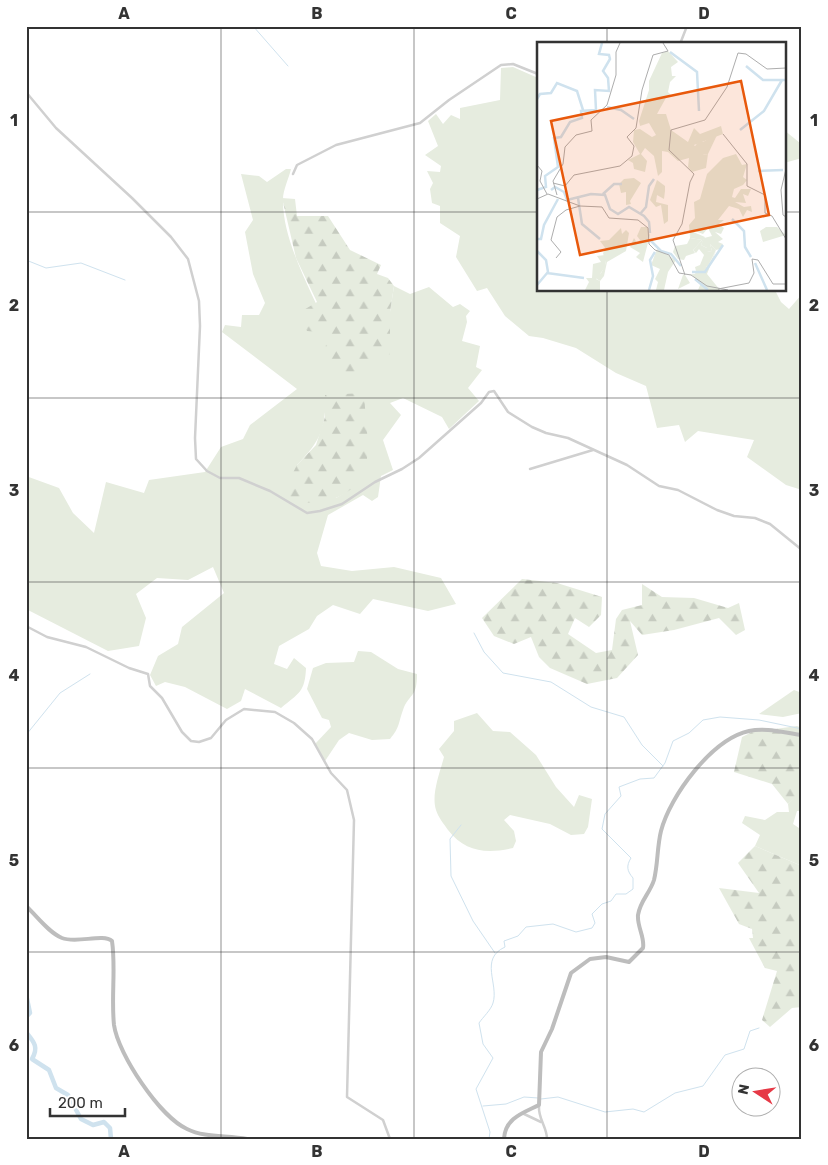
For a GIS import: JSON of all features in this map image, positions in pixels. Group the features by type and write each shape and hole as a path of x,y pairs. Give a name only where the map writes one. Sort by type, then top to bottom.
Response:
{"street":[{"path":"681,42 686,26"},
{"path":"293,174 297,165 336,145 420,123 449,100 501,65 513,64 537,74"},
{"path":"26,92 68,141 132,198 171,238 188,259 199,301 196,459 207,471 220,478 239,478 270,491 307,513 320,511 342,504 388,474 402,469 443,438 489,392 494,391 508,412 520,420 546,433 568,438 627,464 666,489 678,490 717,510 734,516 755,518 770,524 802,550"},
{"path":"530,469 593,450"},
{"path":"26,626 47,637 86,647 128,668 148,674 150,686 162,698 182,732 191,741 199,742 211,738 233,714 250,708 279,714 294,723 312,739 331,773 348,790 354,820 347,1097 383,1120 390,1139"},
{"path":"542,1123 539,1104 541,1052 552,1029 571,973 590,959 606,958 629,962 643,948 638,922 639,911 653,881 662,829 680,791 710,755 737,734 760,729 802,735"},
{"path":"26,906 48,928 62,938 78,941 106,937 112,941 113,1009 117,1038 130,1065 167,1114 180,1126 192,1131 247,1139"},
{"path":"504,1139 508,1126 521,1112 539,1104"},
{"path":"521,1112 524,1116 536,1118 542,1123 546,1128 547,1139"}],"green space":[{"path":"513,67 537,78 537,291 776,291 781,302 789,309 802,294 802,490 786,485 747,457 754,440 698,431 685,442 679,425 657,428 646,386 616,373 576,348 543,338 529,336 505,316 487,288 477,291 456,257 460,236 440,223 440,206 432,203 430,189 433,183 427,171 440,172 441,166 425,155 438,146 428,121 436,114 443,124 451,115 460,119 460,108 500,100 501,68"},
{"path":"786,132 800,143 802,158 786,162"},
{"path":"286,169 291,169 284,192 284,215 293,250 329,333 329,338 390,354 390,312 394,286 410,294 429,287 453,307 460,304 470,311 466,316 467,322 462,341 480,346 476,367 482,370 468,388 479,401 449,429 442,417 403,398 390,403 401,415 383,440 393,470 381,476 378,497 372,501 363,495 328,515 317,553 321,566 352,571 394,567 441,578 456,604 428,611 373,599 360,614 333,605 317,616 309,629 279,646 274,664 287,669 294,658 306,668 304,682 297,695 281,708 245,689 241,701 227,709 185,687 165,682 156,686 150,675 158,656 178,644 182,627 224,593 213,567 188,580 157,578 136,594 146,618 139,646 108,651 26,609 26,476 59,488 73,513 94,533 106,482 144,493 149,480 205,472 221,447 243,439 250,425 297,389 222,332 225,325 241,327 242,315 259,315 265,303 253,274 245,232 253,220 241,174 259,176 267,182","holes":["326,395 367,453 359,480 350,489 336,498 297,465 312,448 320,434 323,426"]},
{"path":"282,198 295,199 297,216 328,216 350,250 381,265 377,274 388,278 394,286 390,312 390,354 352,378 331,368 323,357 329,333 307,331 297,314 317,302 296,258"},
{"path":"364,393 368,452 362,478 350,490 335,498 319,503 280,498 297,465 316,445 325,417 325,395"},
{"path":"522,579 557,583 602,597 601,615 589,627 575,618 568,634 596,653 612,650 616,619 622,610 642,605 642,584 662,597 694,598 728,608 739,603 745,630 736,635 719,618 674,630 642,635 630,621 638,655 617,678 587,684 550,668 539,657 531,637 514,644 494,636 482,618"},
{"path":"358,651 371,652 398,669 417,674 416,688 405,705 397,728 390,739 372,740 349,733 339,740 325,761 315,744 331,727 329,720 322,718 307,689 313,668 326,663 354,662"},
{"path":"794,690 802,693 802,713 783,717 759,714"},
{"path":"477,713 493,731 510,732 536,755 556,787 574,807 579,795 592,799 588,827 584,834 571,835 550,824 510,815 504,820 514,831 516,841 513,848 485,851 469,847 448,830 438,815 435,804 437,784 444,757 439,749 454,731 454,721"},
{"path":"797,726 802,728 802,791 788,804 772,784 734,772 742,737 752,732"},
{"path":"802,791 802,811 797,811 793,824 802,830 802,866 755,846 760,835 742,823 745,816 765,820 777,812 789,812 788,804"},
{"path":"755,846 802,866 802,1007 792,1008 770,1027 762,1020 777,971 765,968 749,938 753,938 752,929 739,924 719,888 759,893 738,863"}],"waterway":[{"path":"253,26 288,66"},
{"path":"26,260 46,268 81,263 125,280"},
{"path":"474,633 484,652 503,673 551,682 591,707 624,717 642,745 663,766"},
{"path":"26,735 60,693 90,674"},
{"path":"489,1139 490,1132 476,1089 493,1058 483,1044 479,1023 493,1003 494,988 491,965 493,958 497,952 505,947 504,941 518,936 526,927 553,924 576,932 592,928 595,923 592,914 602,904 611,901 616,894 626,894 633,889 633,878 628,868 631,858 602,829 605,814 621,796 619,787 640,779 654,778 665,763 673,741 689,733 703,720 720,717 759,720 802,729"},
{"path":"461,825 450,839 451,876 473,921 495,953"},
{"path":"26,994 30,1013 26,1017"},
{"path":"541,1099 558,1097 605,1112 633,1109 644,1112 675,1093 703,1086 725,1055 744,1049 750,1031 759,1028"},
{"path":"26,1032 35,1045 32,1059 49,1070 56,1088 68,1095 81,1119 93,1125 104,1122 110,1128 111,1139"},
{"path":"483,1106 506,1104 524,1097 538,1098"}]}
